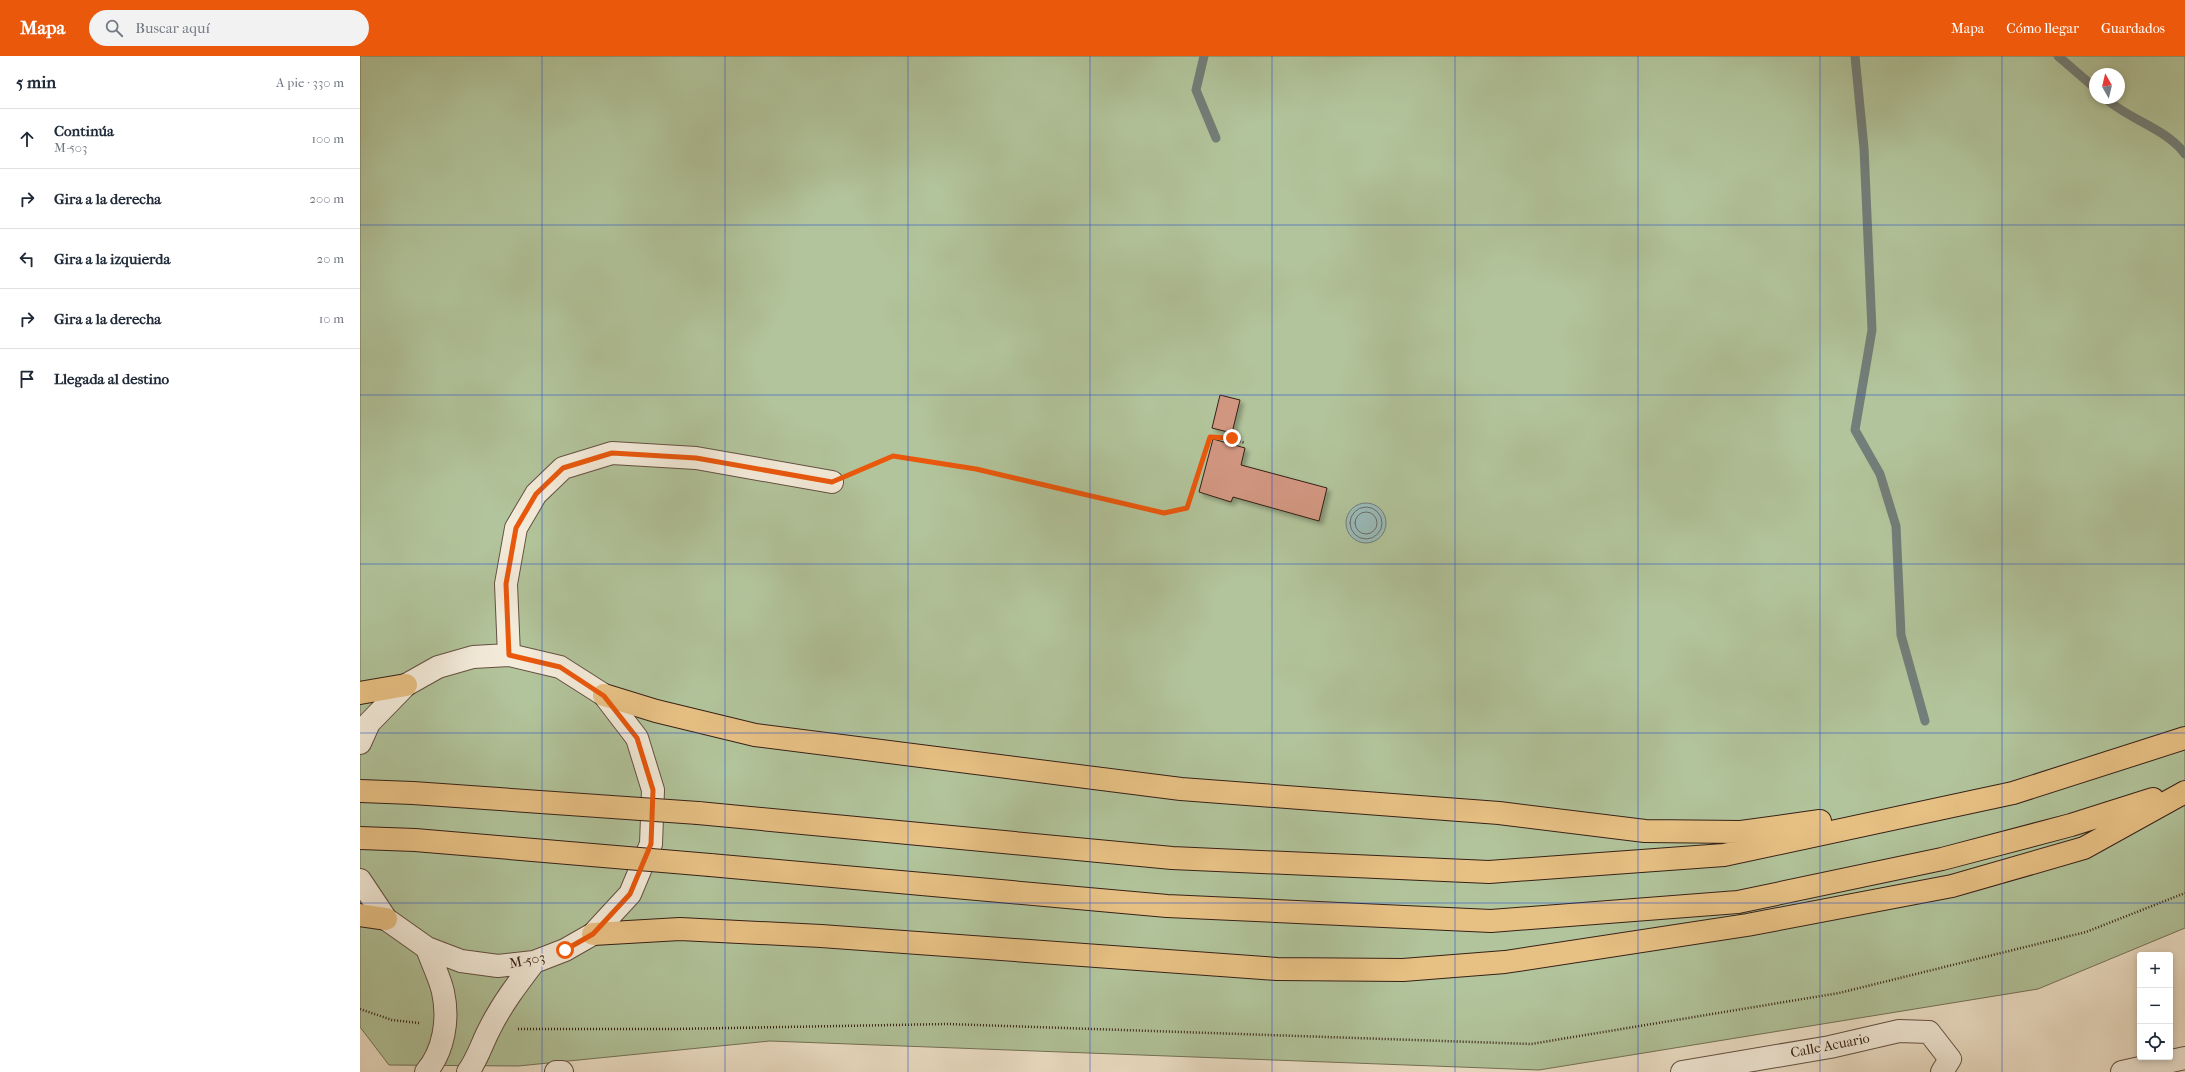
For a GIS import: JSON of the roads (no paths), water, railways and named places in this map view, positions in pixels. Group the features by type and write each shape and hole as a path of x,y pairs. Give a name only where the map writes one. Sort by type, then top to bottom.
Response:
{"highway":[{"path":"360,693 406,685"},
{"path":"604,696 656,711 755,735 1181,789 1499,813 1645,831 1741,832 2013,793"},
{"path":"360,791 413,793 698,813 1172,858 1489,872 1724,855 2013,793 2185,738"},
{"path":"593,934 680,929 829,937 1277,969 1403,970 1497,962 1747,925 1952,886 2084,848 2185,790"},
{"path":"360,838 423,841 710,865 1167,906 1491,921 1738,902 1942,859 2071,825 2185,790"},
{"path":"360,915 386,919"}],"street":[{"path":"509,655 506,584 516,528 536,494 563,468 612,453 620,453 696,458 832,482"},
{"name":"M-503","path":"360,743 369,723 406,685 438,667 472,657 509,655 560,667 604,696 637,738 653,790 651,844 630,894 593,934 565,950 534,962 498,966 461,961 427,948 386,919 360,880"},
{"path":"426,1072 438,1052 446,1026 443,992 427,948"},
{"path":"468,1072 476,1060 489,1028 508,996 534,962"},
{"name":"Calle Acuario","path":"1682,1072 1830,1046 1899,1031 1929,1032 1950,1059 1942,1072"},
{"path":"2122,1072 2185,1058"},
{"path":"556,1072 562,1072"}],"water":[{"path":"1370,503 1377,506 1383,512 1386,523 1385,531 1377,540 1370,543 1362,543 1355,540 1347,531 1346,519 1349,512 1358,504"}],"waterway":[{"path":"1204,56 1196,90 1216,138"},
{"path":"1855,56 1864,148 1872,330 1855,430 1880,474 1896,526 1901,635 1925,721"},
{"path":"2058,56 2089,83"},
{"path":"2112,104 2168,137 2185,154"}]}
